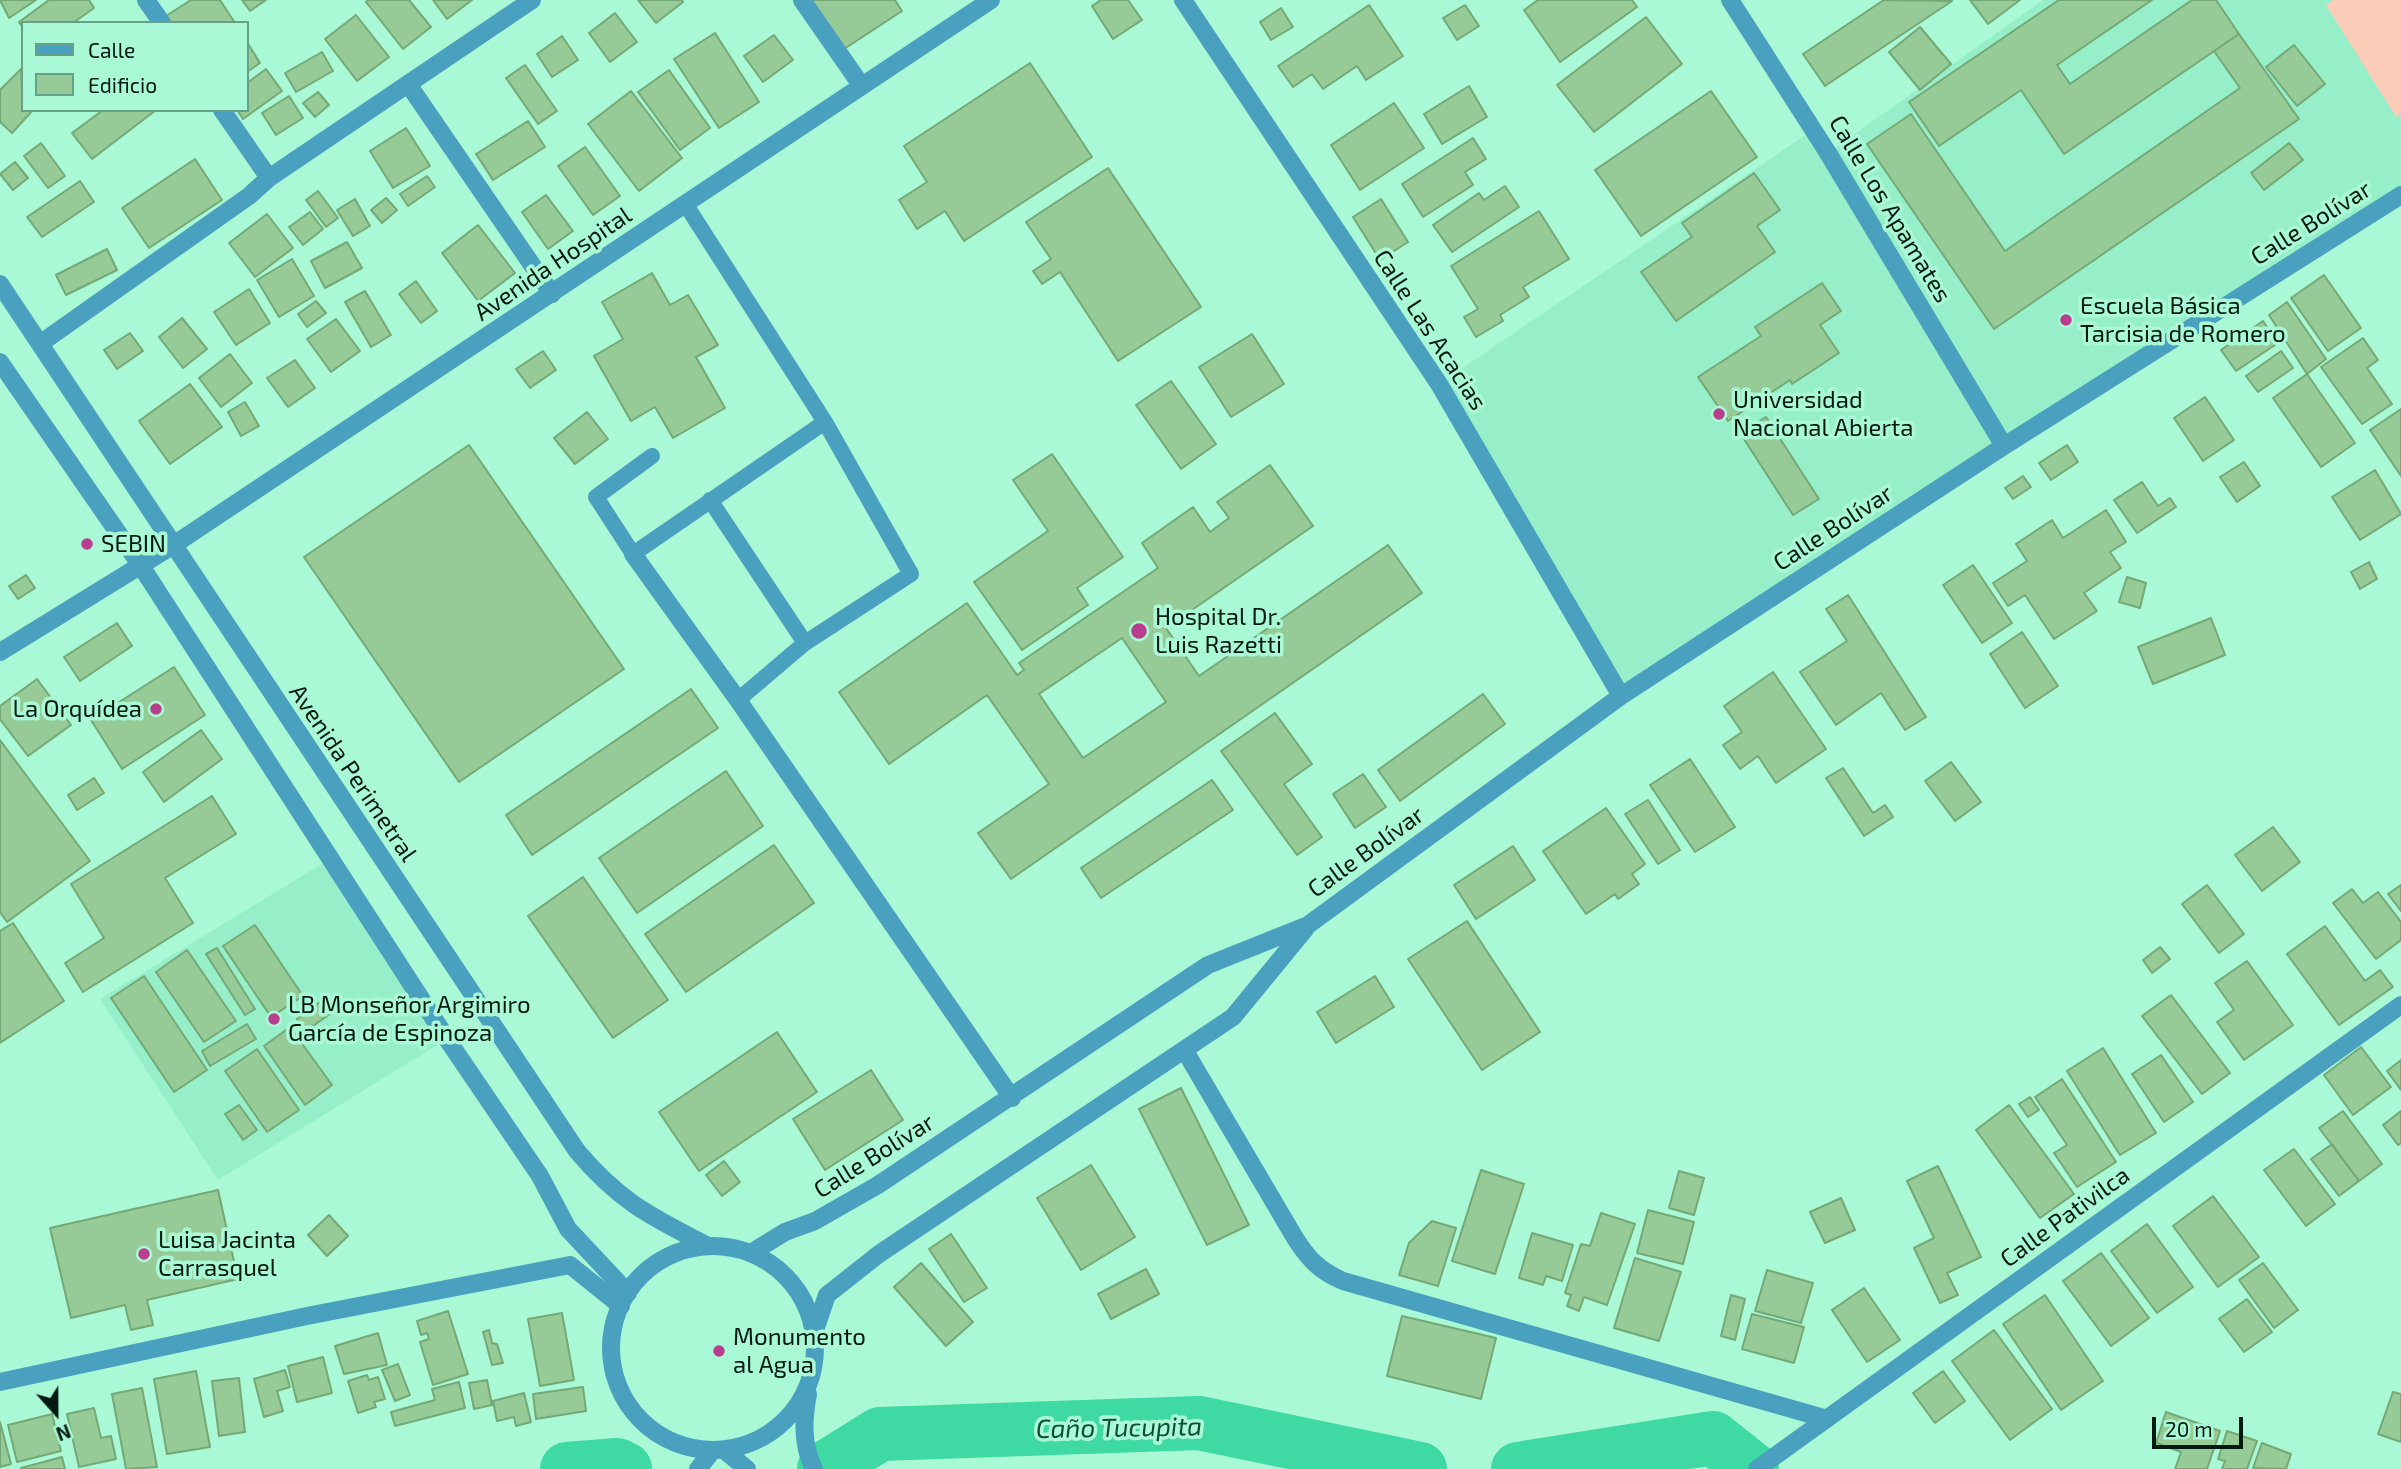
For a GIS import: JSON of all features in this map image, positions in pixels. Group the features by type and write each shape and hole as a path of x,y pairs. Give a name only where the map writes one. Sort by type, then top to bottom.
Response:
{"street":[{"path":"41,343 249,196 269,178 532,0"},
{"path":"802,0 861,85"},
{"name":"Avenida Hospital","path":"0,652 172,546 991,0"},
{"name":"Calle Las Acacias","path":"1183,0 1438,384 1620,696"},
{"name":"Calle Los Apamates","path":"1730,0 1828,153 2004,446"},
{"path":"151,2 161,21"},
{"path":"408,84 552,295"},
{"path":"223,112 269,178"},
{"name":"Calle Bolívar","path":"751,1253 785,1232 844,1206 1012,1098 1208,965 1308,925 1620,696 2004,446 2401,195"},
{"name":"Avenida Perimetral","path":"0,284 577,1151 602,1181 632,1206 708,1246"},
{"path":"0,362 141,566 447,1039 540,1176 568,1229 624,1299"},
{"path":"633,554 738,700 1012,1098"},
{"name":"Calle Bolívar","path":"814,1330 827,1295 879,1254 1234,1017 1308,925"},
{"name":"Calle Pativilca","path":"1757,1469 2401,1005"},
{"path":"1185,1051 1309,1259 1323,1272 1343,1281 1827,1419"},
{"path":"813,1467 805,1446 804,1414 814,1371 814,1330 807,1306 793,1284 774,1266 751,1253 708,1246 677,1253 649,1269 624,1299 611,1341 614,1369 622,1395 645,1424 660,1435 694,1449 719,1450 745,1445 781,1424 796,1409 814,1371"},
{"path":"0,1382 570,1265 624,1299"},
{"path":"698,1469 719,1450"},
{"path":"719,1450 747,1469"}],"lane":[{"path":"686,205 825,422 911,574 805,643 738,700"},
{"path":"652,456 596,497 633,554 825,422"},
{"path":"710,500 805,643"}],"shaded area":[{"path":"2043,0 2401,0 2401,195 1999,444 1621,696 1439,384 1813,130 1828,153"},
{"path":"2333,0 2401,0 2401,113 2396,117 2326,5"},
{"name":"LB Monseñor Argimiro García de Espinoza","path":"330,859 447,1039 218,1180 100,999"}],"building":[{"path":"0,0 36,0 9,18"},
{"path":"49,0 89,0 94,8 76,21 21,21 21,25 19,22"},
{"path":"191,0 220,0 234,21 170,21 166,16"},
{"path":"242,0 266,0 250,11"},
{"path":"409,0 431,27 403,49 366,2"},
{"path":"433,0 472,0 447,19"},
{"path":"638,0 682,0 683,2 656,23"},
{"path":"808,0 895,0 902,11 841,51"},
{"path":"1101,0 1128,0 1142,20 1113,39 1092,6"},
{"path":"1538,0 1632,0 1637,7 1560,62 1524,10"},
{"path":"1884,0 1952,1 1825,86 1803,54"},
{"path":"1970,0 2020,0 1988,24"},
{"path":"2059,0 2152,0 2057,65 2070,84 2192,0 2216,0 2239,34 2064,154 2021,90 1939,146 1909,102"},
{"path":"1369,5 1403,56 1366,80 1357,66 1323,89 1312,74 1293,87 1278,66"},
{"path":"1465,5 1479,26 1457,40 1443,18"},
{"path":"1281,8 1293,27 1271,40 1260,22"},
{"path":"615,13 637,42 610,62 589,33"},
{"path":"356,15 389,57 357,81 325,39"},
{"path":"1646,17 1682,64 1594,132 1557,85"},
{"path":"1920,27 1951,64 1920,90 1889,52"},
{"path":"715,33 759,102 719,128 674,59"},
{"path":"2239,34 2299,119 1994,329 1867,144 1911,114 2005,251 2240,88 2214,51"},
{"path":"774,35 793,60 763,82 744,56"},
{"path":"562,36 578,60 552,77 537,54"},
{"path":"248,44 260,63 248,71"},
{"path":"2294,45 2325,84 2297,106 2266,67"},
{"path":"322,52 333,71 296,92 285,73"},
{"path":"1030,63 1092,157 964,241 945,211 917,229 899,200 927,182 904,146"},
{"path":"525,65 557,111 538,124 506,78"},
{"path":"21,69 21,112 31,112 12,133 0,122 0,90"},
{"path":"266,69 282,91 243,119 238,112 248,112 248,82"},
{"path":"669,70 710,128 680,150 638,92"},
{"path":"1469,86 1487,117 1442,144 1424,114"},
{"path":"631,91 682,158 639,191 588,124"},
{"path":"1711,91 1757,157 1641,236 1595,170"},
{"path":"318,92 329,105 315,117 303,103"},
{"path":"289,96 303,118 276,135 262,113"},
{"path":"1394,103 1424,148 1360,190 1331,145"},
{"path":"100,112 153,112 92,159 72,133"},
{"path":"528,121 545,147 493,180 476,154"},
{"path":"406,128 430,166 393,188 370,151"},
{"path":"1473,138 1486,159 1465,172 1473,185 1423,217 1402,184"},
{"path":"41,143 65,176 48,188 24,156"},
{"path":"2289,143 2303,160 2264,190 2251,173"},
{"path":"585,147 620,196 593,215 558,166"},
{"path":"195,159 222,200 149,248 122,208"},
{"path":"15,162 28,178 13,190 0,174"},
{"path":"1108,168 1201,307 1118,361 1060,272 1042,284 1033,271 1051,259 1026,222"},
{"path":"1754,173 1780,210 1757,226 1775,252 1676,321 1641,272 1692,237 1682,223"},
{"path":"427,176 435,187 408,206 400,194"},
{"path":"80,181 94,202 42,237 27,217"},
{"path":"1505,186 1519,207 1452,252 1433,225 1479,193 1484,200"},
{"path":"318,191 338,218 326,227 306,200"},
{"path":"546,195 573,231 548,249 522,212"},
{"path":"386,198 397,210 382,223 371,210"},
{"path":"355,199 370,226 353,236 337,210"},
{"path":"1381,199 1408,242 1380,260 1353,217"},
{"path":"1539,211 1569,259 1523,287 1529,297 1500,315 1503,321 1476,337 1464,317 1478,309 1451,266"},
{"path":"310,212 323,229 303,245 289,227"},
{"path":"267,214 293,248 255,277 229,243"},
{"path":"478,225 515,273 478,301 442,253"},
{"path":"347,242 362,268 325,288 311,261"},
{"path":"107,249 117,270 66,295 56,275"},
{"path":"292,259 314,296 279,317 257,280"},
{"path":"652,273 670,305 688,295 718,345 696,357 725,408 673,438 655,407 631,421 594,356 623,339 602,302"},
{"path":"2324,275 2361,328 2328,351 2291,298"},
{"path":"416,281 437,311 421,323 399,294"},
{"path":"1822,283 1841,311 1820,325 1839,353 1792,384 1790,380 1728,421 1698,377 1761,336 1755,327"},
{"path":"249,289 270,323 236,345 214,312"},
{"path":"365,291 391,335 371,347 345,302"},
{"path":"316,301 326,313 307,327 298,314"},
{"path":"2287,302 2326,359 2307,374 2269,315"},
{"path":"182,318 207,349 183,368 159,337"},
{"path":"336,319 360,351 331,372 307,339"},
{"path":"2263,321 2278,343 2236,371 2221,350"},
{"path":"130,333 143,351 117,369 104,350"},
{"path":"1252,334 1284,384 1231,417 1199,367"},
{"path":"2363,338 2378,360 2367,368 2392,404 2362,424 2321,367"},
{"path":"543,351 556,370 530,388 516,369"},
{"path":"2281,351 2293,368 2258,392 2246,376"},
{"path":"230,354 252,383 221,407 199,378"},
{"path":"295,360 315,388 288,407 267,378"},
{"path":"2307,374 2355,443 2321,467 2273,398"},
{"path":"1171,381 1216,444 1181,469 1136,405"},
{"path":"190,384 222,427 170,464 139,421"},
{"path":"2205,397 2234,440 2203,461 2174,418"},
{"path":"245,402 259,426 241,436 228,412"},
{"path":"2401,409 2401,476 2370,430"},
{"path":"587,412 608,439 575,464 554,438"},
{"path":"1766,417 1819,499 1793,515 1740,433"},
{"path":"469,445 624,669 459,782 304,557"},
{"path":"2067,445 2078,462 2051,480 2039,463"},
{"path":"1052,454 1123,557 1077,588 1088,605 1022,650 974,582 1048,531 1013,480"},
{"path":"2244,462 2260,486 2237,502 2220,477"},
{"path":"1270,465 1313,526 1166,628 1199,676 1388,545 1422,593 1011,879 978,833 1049,784 987,695 889,764 839,692 967,603 1017,675 1024,670 1019,663 1158,568 1142,543 1193,507 1210,532 1229,518 1217,502","holes":["1122,638 1166,702 1083,758 1039,694"]},
{"path":"2375,470 2401,514 2360,540 2332,497"},
{"path":"2023,476 2031,487 2013,499 2005,488"},
{"path":"2142,482 2158,506 2170,498 2176,507 2137,533 2114,500"},
{"path":"2106,510 2126,542 2110,552 2121,568 2084,593 2097,611 2054,639 2025,595 2008,606 1993,583 2027,561 2016,544 2052,520 2063,538"},
{"path":"2369,562 2377,579 2360,589 2351,572"},
{"path":"1973,565 2012,623 1982,643 1943,585"},
{"path":"26,575 35,588 18,599 9,586"},
{"path":"2127,577 2146,583 2140,608 2119,602"},
{"path":"1848,595 1926,717 1905,730 1881,693 1836,725 1800,672 1847,641 1826,609"},
{"path":"2211,618 2225,655 2153,684 2138,647"},
{"path":"117,623 132,646 80,681 64,657"},
{"path":"2022,632 2058,686 2025,708 1990,654"},
{"path":"174,667 205,715 122,769 91,720"},
{"path":"1773,672 1826,749 1776,783 1758,756 1740,769 1723,745 1742,732 1724,706"},
{"path":"37,679 71,725 28,756 0,719 0,706"},
{"path":"691,689 718,728 532,855 506,815"},
{"path":"1483,694 1505,724 1400,801 1378,770"},
{"path":"1275,713 1312,764 1284,784 1322,837 1297,855 1221,751"},
{"path":"201,730 222,759 164,802 143,772"},
{"path":"0,740 90,861 7,922 0,912"},
{"path":"1690,759 1735,827 1695,852 1650,785"},
{"path":"1951,762 1981,802 1955,821 1925,781"},
{"path":"1843,768 1873,813 1885,805 1893,817 1864,836 1826,778"},
{"path":"726,771 763,826 637,913 599,858"},
{"path":"1363,774 1386,807 1355,828 1333,794"},
{"path":"94,778 104,793 77,810 68,795"},
{"path":"1212,780 1233,810 1101,898 1081,868"},
{"path":"212,796 236,834 165,878 193,923 83,992 65,963 104,938 71,884"},
{"path":"1648,800 1680,850 1658,864 1625,814"},
{"path":"1606,808 1645,864 1632,874 1639,884 1618,899 1615,894 1586,914 1543,851"},
{"path":"2273,827 2300,862 2262,891 2235,855"},
{"path":"774,845 814,903 686,992 645,934"},
{"path":"1513,846 1535,880 1476,919 1454,885"},
{"path":"583,877 668,1000 613,1038 528,916"},
{"path":"2207,885 2244,934 2219,953 2182,904"},
{"path":"2401,885 2401,911 2388,894"},
{"path":"2352,889 2363,903 2378,892 2401,922 2401,940 2376,959 2333,903"},
{"path":"1467,921 1540,1032 1482,1070 1408,959"},
{"path":"13,923 64,1001 0,1043 0,931"},
{"path":"255,925 303,996 271,1017 223,946"},
{"path":"2325,926 2365,981 2380,970 2393,987 2339,1025 2287,954"},
{"path":"2160,947 2170,959 2152,973 2143,960"},
{"path":"217,948 255,1009 245,1015 206,954"},
{"path":"187,950 236,1021 204,1042 156,972"},
{"path":"2247,961 2293,1025 2244,1060 2217,1022 2234,1010 2215,983"},
{"path":"144,976 207,1070 174,1092 111,998"},
{"path":"1375,976 1394,1007 1336,1043 1317,1012"},
{"path":"2171,995 2230,1073 2202,1094 2142,1016"},
{"path":"324,999 334,1011 306,1031 297,1019"},
{"path":"247,1024 256,1039 210,1066 202,1051"},
{"path":"290,1027 332,1085 305,1105 264,1046"},
{"path":"777,1032 817,1092 699,1171 659,1112"},
{"path":"2361,1047 2391,1087 2353,1115 2324,1075"},
{"path":"2103,1048 2156,1133 2120,1155 2067,1071"},
{"path":"257,1049 299,1110 267,1132 225,1071"},
{"path":"2161,1055 2193,1102 2164,1122 2132,1074"},
{"path":"2401,1060 2401,1090 2387,1071"},
{"path":"871,1070 903,1120 825,1170 793,1119"},
{"path":"2062,1079 2116,1162 2077,1187 2054,1153 2067,1145 2035,1097"},
{"path":"1181,1088 1249,1225 1207,1245 1139,1109"},
{"path":"2030,1097 2039,1110 2028,1117 2019,1104"},
{"path":"239,1105 257,1130 243,1140 225,1114"},
{"path":"2009,1105 2074,1194 2040,1218 1976,1130"},
{"path":"2343,1111 2382,1164 2359,1181 2319,1128"},
{"path":"2401,1111 2401,1143 2398,1145 2383,1125"},
{"path":"2332,1144 2359,1181 2339,1196 2311,1159"},
{"path":"2294,1149 2335,1204 2306,1226 2264,1170"},
{"path":"724,1161 740,1182 722,1196 706,1175"},
{"path":"1091,1165 1135,1237 1081,1270 1037,1198"},
{"path":"1938,1166 1981,1257 1947,1273 1958,1295 1940,1303 1914,1248 1934,1238 1907,1181"},
{"path":"1481,1170 1524,1184 1495,1274 1452,1261"},
{"path":"1679,1171 1704,1178 1694,1215 1669,1208"},
{"name":"Luisa Jacinta Carrasquel","path":"218,1190 238,1279 147,1300 153,1325 131,1330 125,1305 71,1318 50,1228"},
{"path":"2213,1196 2259,1257 2218,1287 2173,1226"},
{"path":"1841,1198 1855,1230 1825,1243 1810,1212"},
{"path":"1648,1210 1694,1222 1683,1264 1637,1253"},
{"path":"1601,1213 1635,1224 1607,1305 1584,1297 1579,1311 1567,1306 1571,1295 1565,1293 1581,1244 1590,1246"},
{"path":"329,1215 348,1236 327,1256 308,1235"},
{"path":"1432,1221 1456,1228 1438,1286 1399,1275 1409,1243"},
{"path":"2147,1224 2193,1287 2157,1313 2111,1251"},
{"path":"1532,1233 1573,1245 1562,1281 1546,1276 1543,1285 1519,1278"},
{"path":"951,1234 987,1288 964,1302 929,1249"},
{"path":"2101,1253 2149,1318 2111,1346 2063,1281"},
{"path":"1635,1258 1681,1272 1659,1341 1614,1328"},
{"path":"921,1263 973,1322 946,1346 894,1287"},
{"path":"2263,1263 2298,1310 2274,1328 2239,1280"},
{"path":"1146,1269 1159,1294 1111,1319 1098,1294"},
{"path":"1767,1270 1813,1283 1801,1323 1755,1311"},
{"path":"1864,1288 1900,1340 1867,1362 1832,1310"},
{"path":"1731,1295 1745,1299 1735,1340 1721,1336"},
{"path":"2045,1295 2103,1381 2061,1410 2003,1324"},
{"path":"2247,1299 2272,1332 2244,1352 2219,1319"},
{"path":"448,1311 468,1374 433,1385 420,1342 429,1339 427,1333 421,1335 417,1321"},
{"path":"562,1313 574,1380 540,1386 528,1319"},
{"path":"1752,1314 1804,1327 1794,1363 1742,1349"},
{"path":"1402,1316 1496,1338 1481,1399 1387,1376"},
{"path":"489,1330 492,1343 497,1344 503,1363 492,1365 483,1332"},
{"path":"1994,1330 2052,1409 2010,1440 1952,1361"},
{"path":"378,1333 387,1365 344,1374 335,1346"},
{"path":"323,1357 332,1393 297,1402 288,1366"},
{"path":"398,1364 410,1395 395,1401 382,1370"},
{"path":"285,1370 290,1387 277,1391 283,1411 264,1417 254,1379"},
{"path":"196,1371 210,1447 167,1454 154,1379"},
{"path":"1943,1371 1965,1401 1935,1423 1913,1393"},
{"path":"367,1375 369,1380 378,1377 385,1399 374,1402 376,1407 358,1413 348,1381"},
{"path":"239,1378 245,1432 219,1436 212,1381"},
{"path":"487,1380 492,1405 474,1409 469,1383"},
{"path":"459,1382 465,1408 395,1426 391,1412 435,1400 432,1389"},
{"path":"583,1387 586,1411 536,1419 533,1394"},
{"path":"142,1388 157,1467 126,1469 112,1394"},
{"path":"2393,1392 2401,1394 2401,1442 2378,1434"},
{"path":"524,1393 531,1422 516,1426 514,1417 497,1421 493,1401"},
{"path":"94,1408 101,1438 111,1436 116,1459 79,1467 67,1414"},
{"path":"2166,1412 2220,1431 2207,1469 2175,1469 2181,1452 2156,1443"},
{"path":"52,1414 61,1451 17,1462 8,1425"},
{"path":"0,1422 11,1464 0,1467"},
{"path":"2227,1431 2257,1441 2247,1469 2222,1469 2225,1461 2218,1459"},
{"path":"2262,1443 2291,1454 2286,1469 2253,1468"},
{"path":"62,1457 65,1469 21,1469 21,1468"}],"waterway":[{"name":"Caño Tucupita","path":"824,1469 880,1434 1199,1423 1420,1469"},
{"name":"Caño Tucupita","path":"1518,1469 1713,1438 1752,1469"},
{"name":"Caño Tucupita","path":"567,1469 617,1465 625,1469"}],"place":[{"name":"Escuela Básica Tarcisia de Romero","path":"2066,320"},
{"name":"Universidad Nacional Abierta","path":"1719,414"},
{"name":"SEBIN","path":"87,544"},
{"name":"Hospital Dr. Luis Razetti","path":"1139,631"},
{"name":"La Orquídea","path":"156,709"},
{"name":"LB Monseñor Argimiro García de Espinoza","path":"274,1019"},
{"name":"Luisa Jacinta Carrasquel","path":"144,1254"},
{"name":"Monumento al Agua","path":"719,1351"}]}
